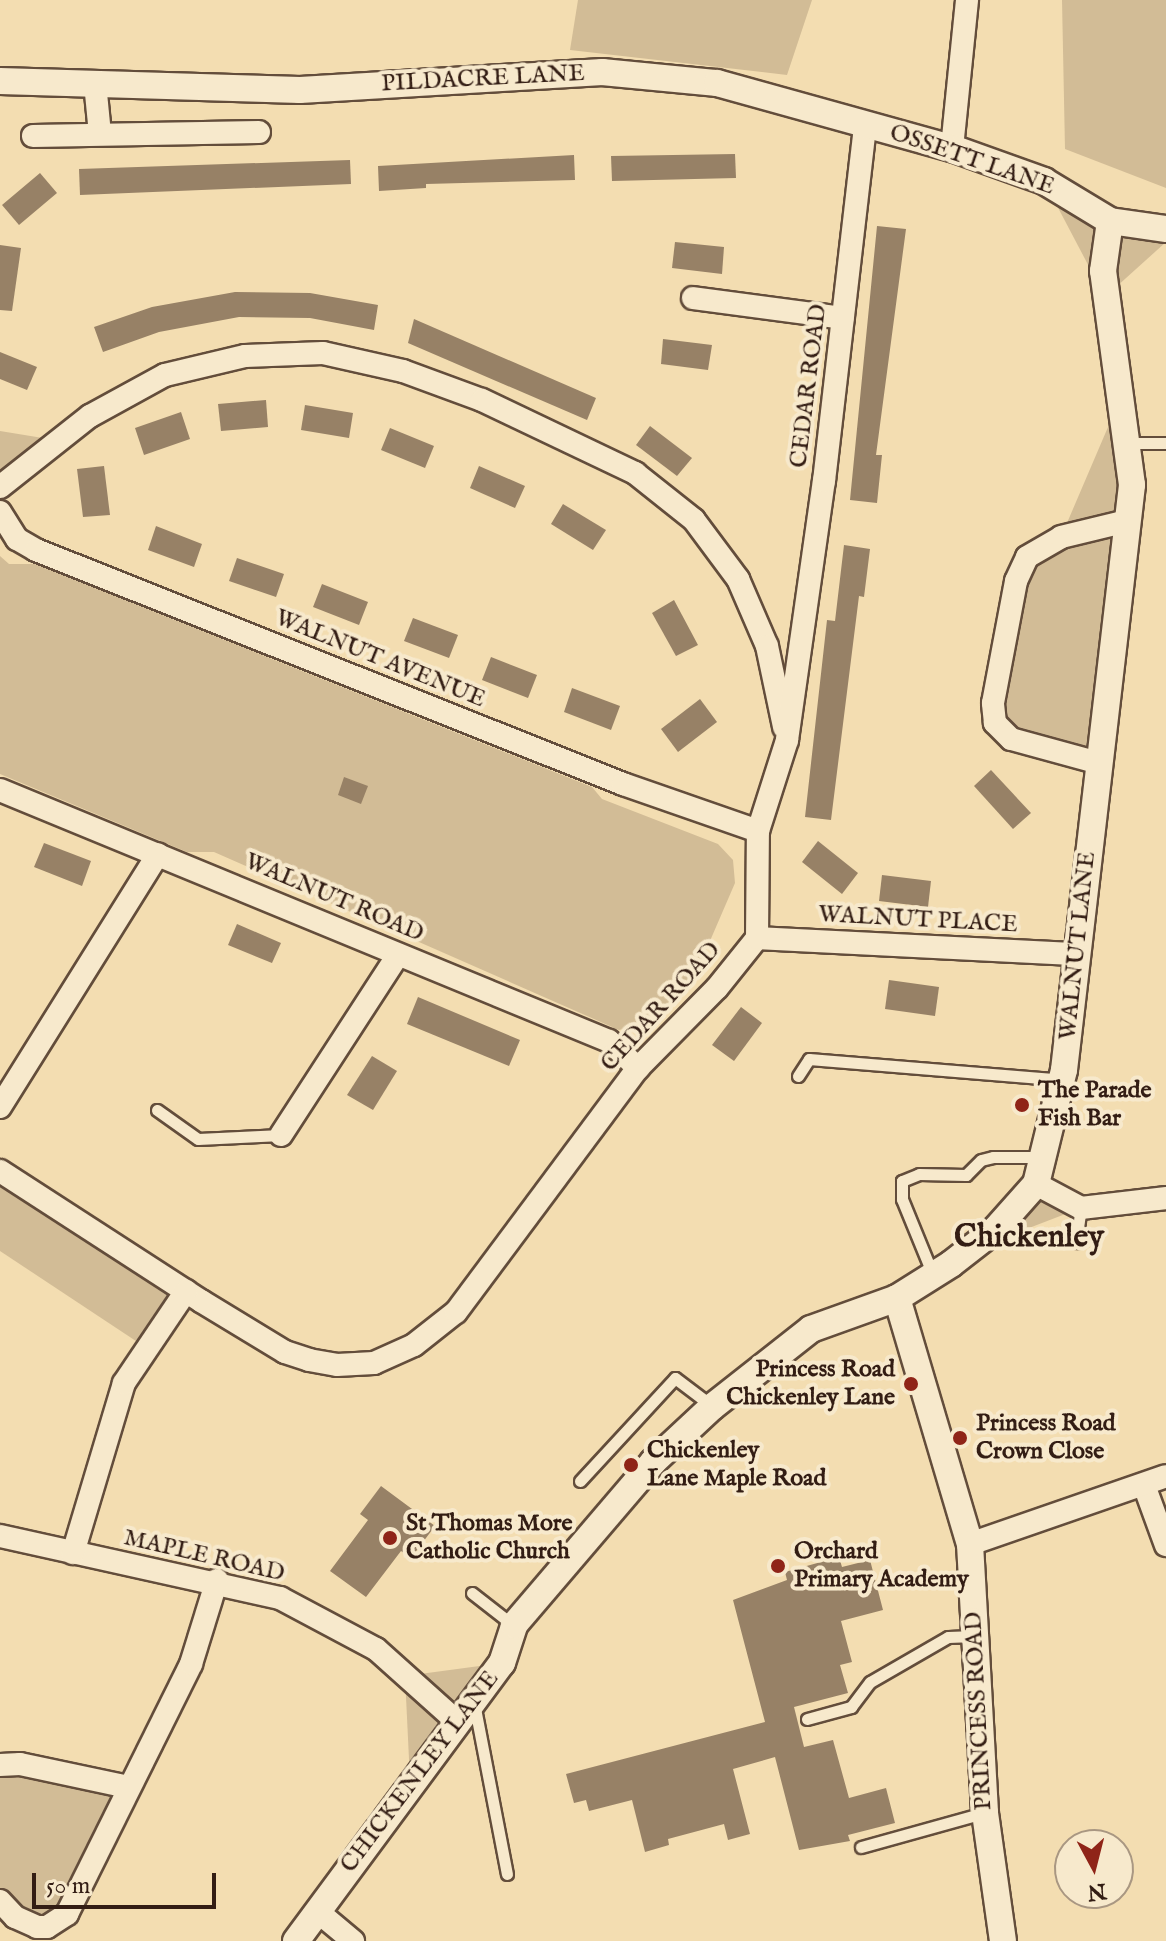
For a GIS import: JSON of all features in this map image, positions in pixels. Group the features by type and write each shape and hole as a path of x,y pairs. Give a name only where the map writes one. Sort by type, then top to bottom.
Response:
{"street":[{"path":"952,148 967,0"},
{"name":"PILDACRE LANE","path":"0,81 300,90 602,72 717,83 865,125"},
{"path":"95,83 100,134"},
{"name":"OSSETT LANE","path":"865,125 952,148 1044,181 1110,221 1166,229"},
{"name":"CEDAR ROAD","path":"0,1171 285,1352 309,1360 337,1365 374,1363 414,1345 456,1312 638,1068 717,988 757,938 758,831 787,740 843,318 865,125"},
{"path":"33,136 259,132"},
{"name":"WALNUT LANE","path":"897,1298 996,1229 1036,1184 1063,1080 1132,485 1104,284 1110,221"},
{"path":"693,298 843,318"},
{"path":"0,487 90,416 165,375 245,356 323,353 403,371 482,400 635,473 694,520 738,579 767,646 787,740"},
{"name":"WALNUT AVENUE","path":"0,512 17,539 36,550 623,784 758,831"},
{"path":"1099,763 1011,739 995,723 993,703 1016,581 1027,557 1061,537 1127,521"},
{"name":"WALNUT ROAD","path":"0,790 609,1041 638,1068"},
{"path":"0,1107 158,854"},
{"name":"WALNUT PLACE","path":"757,938 1077,954"},
{"path":"281,1135 398,955"},
{"path":"1036,1184 1081,1208 1166,1198"},
{"path":"73,1553 124,1383 186,1291"},
{"name":"CHICKENLEY LANE","path":"296,1941 455,1720 502,1663 514,1625 653,1462 712,1407 811,1329 897,1298"},
{"name":"PRINCESS ROAD","path":"897,1298 970,1544 985,1813 1003,1941"},
{"path":"970,1544 1166,1476"},
{"path":"1144,1485 1166,1545"},
{"name":"MAPLE ROAD","path":"0,1536 217,1580 280,1598 376,1649 455,1720"},
{"path":"0,1901 25,1923 47,1927 58,1923 67,1914 191,1664 217,1580"},
{"path":"0,1765 20,1764 128,1787"},
{"path":"317,1911 353,1941"}],"lane":[{"path":"1128,443 1166,443"},
{"path":"798,1076 809,1059 1063,1080"},
{"path":"157,1110 198,1139 281,1135"},
{"path":"933,1275 899,1191 902,1181 919,1174 966,1175 981,1160 993,1157 1045,1157"},
{"path":"1076,1242 1081,1208"},
{"path":"580,1481 675,1378 712,1407"},
{"path":"472,1593 514,1625"},
{"path":"807,1719 851,1707 870,1682 948,1637 974,1636"},
{"path":"473,1698 507,1874"},
{"path":"861,1847 985,1813"}],"shaded area":[{"path":"578,0 812,0 787,75 570,50"},
{"path":"1062,0 1166,0 1166,188 1065,149"},
{"path":"1044,181 1166,229 1166,242 1105,297"},
{"path":"1120,399 1130,455 1099,763 1025,745 993,703 1016,581 1061,537"},
{"path":"0,431 55,440 0,487"},
{"path":"0,556 9,564 35,564 592,787 602,799 718,844 733,860 735,883 697,971 659,1021 619,1030 214,852 187,852 0,774"},
{"path":"0,1171 186,1291 148,1349 0,1251"},
{"path":"1036,1184 1081,1208 969,1251"},
{"path":"502,1663 410,1780 405,1676"},
{"path":"0,1765 128,1787 47,1927 0,1901"}],"building":[{"path":"735,154 736,178 612,181 611,156"},
{"path":"574,155 575,180 426,184 426,188 379,191 378,166"},
{"path":"350,160 351,184 80,195 79,169"},
{"path":"40,173 57,193 19,225 2,205"},
{"path":"877,226 906,229 876,455 882,455 877,503 850,500"},
{"path":"675,242 724,247 722,274 672,268"},
{"path":"0,245 21,248 12,311 0,310"},
{"path":"235,292 310,293 378,305 374,330 310,318 239,317 159,332 103,352 94,327 152,307"},
{"path":"414,319 596,398 587,420 408,343"},
{"path":"663,339 712,345 708,370 661,364"},
{"path":"0,352 37,367 27,390 0,379"},
{"path":"266,400 268,427 221,431 218,404"},
{"path":"305,405 353,413 349,438 301,430"},
{"path":"181,412 190,439 144,455 135,428"},
{"path":"650,426 692,458 677,476 636,445"},
{"path":"390,428 434,446 425,468 381,450"},
{"path":"104,466 110,515 83,517 77,469"},
{"path":"479,466 525,486 515,508 470,488"},
{"path":"563,504 606,530 593,550 551,524"},
{"path":"156,526 202,544 194,567 148,550"},
{"path":"844,545 870,549 864,597 859,596 831,820 805,817 827,620 835,621"},
{"path":"237,558 284,574 276,597 229,581"},
{"path":"322,584 368,602 359,625 313,607"},
{"path":"674,600 698,645 676,656 652,613"},
{"path":"413,618 458,635 449,658 404,641"},
{"path":"491,657 537,675 528,698 482,680"},
{"path":"572,688 620,706 611,730 564,712"},
{"path":"700,699 717,722 678,752 661,729"},
{"path":"991,770 1031,813 1013,829 974,786"},
{"path":"344,777 368,786 361,804 338,795"},
{"path":"818,841 858,873 842,894 802,862"},
{"path":"44,843 91,861 82,886 34,867"},
{"path":"882,875 931,881 928,907 879,901"},
{"path":"237,924 281,943 272,963 228,945"},
{"path":"889,980 939,987 935,1016 885,1009"},
{"path":"418,997 520,1040 509,1066 407,1024"},
{"path":"741,1007 762,1023 734,1061 712,1045"},
{"path":"372,1056 397,1071 373,1110 347,1095"},
{"name":"St Thomas More Catholic Church","path":"381,1486 435,1526 411,1558 401,1551 366,1597 330,1571 368,1520 360,1514"},
{"path":"839,1557 842,1567 870,1560 883,1610 841,1621 852,1662 840,1665 848,1693 794,1707 804,1747 833,1740 849,1798 886,1788 895,1823 848,1835 850,1841 799,1850 775,1757 733,1769 750,1834 728,1840 724,1824 668,1839 669,1845 645,1852 632,1800 589,1811 586,1800 574,1803 566,1774 765,1722 733,1600 787,1580 785,1572"}],"place":[{"name":"The Parade Fish Bar","path":"1022,1105"},
{"name":"Princess Road Chickenley Lane","path":"911,1384"},
{"name":"Princess Road Crown Close","path":"960,1438"},
{"name":"Chickenley Lane Maple Road","path":"631,1465"},
{"name":"St Thomas More Catholic Church","path":"390,1538"},
{"name":"Orchard Primary Academy","path":"778,1566"}],"district":[{"name":"Chickenley","path":"1029,1238"}]}
